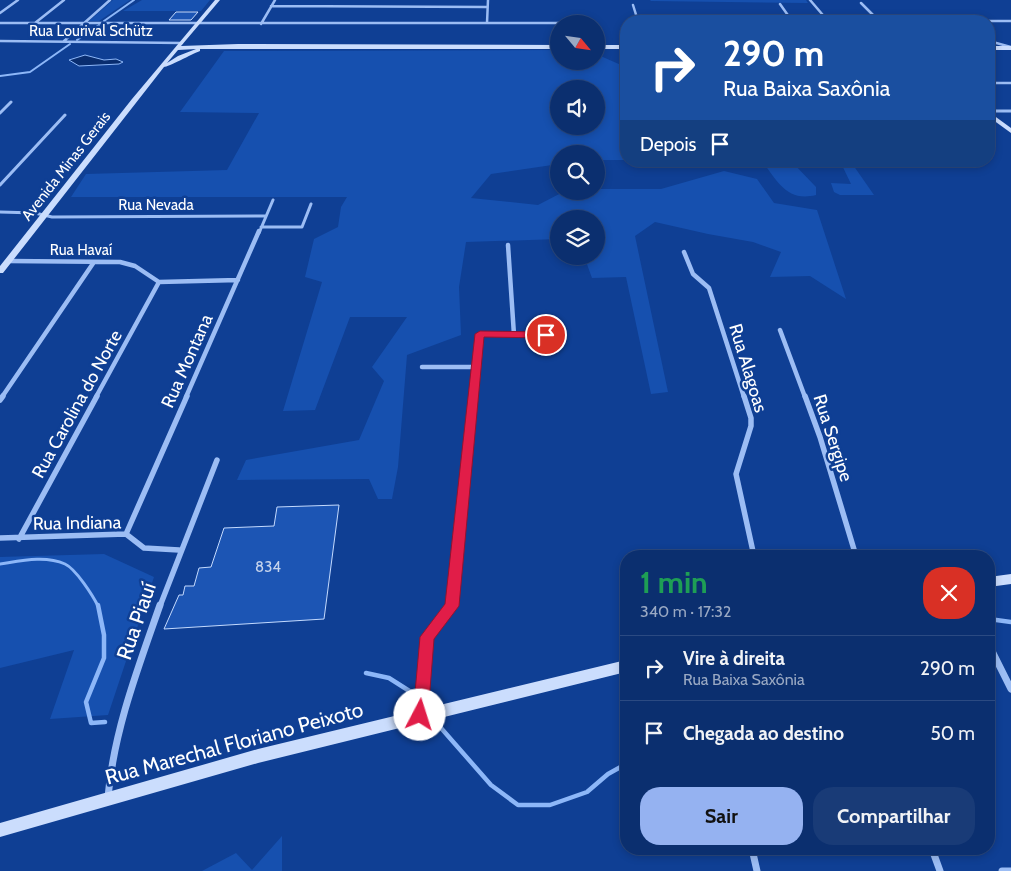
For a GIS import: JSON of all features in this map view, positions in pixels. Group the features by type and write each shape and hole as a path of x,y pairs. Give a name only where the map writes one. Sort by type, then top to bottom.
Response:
{"main road":[{"name":"Avenida Minas Gerais","path":"152,78 164,68 197,24 218,0"},
{"path":"179,48 550,47"},
{"path":"605,47 620,47"},
{"name":"Avenida Minas Gerais","path":"0,271 152,78 179,48"},
{"path":"179,48 192,51"},
{"path":"164,68 192,51 209,48"},
{"path":"995,48 1011,48"},
{"path":"995,117 1011,131"},
{"path":"995,581 1011,578"},
{"name":"Rua Marechal Floriano Peixoto","path":"0,830 258,756 620,667"}],"street":[{"path":"0,13 18,0"},
{"path":"36,23 64,0"},
{"path":"64,42 110,0"},
{"path":"261,24 275,0"},
{"path":"487,23 488,0"},
{"path":"810,0 823,15"},
{"path":"861,3 873,15"},
{"path":"780,4 788,15"},
{"path":"633,5 636,15"},
{"path":"271,6 487,7"},
{"path":"995,21 1011,21"},
{"path":"0,23 550,23"},
{"name":"Rua Lourival Schütz","path":"0,41 64,42 179,48"},
{"path":"995,43 1011,48"},
{"path":"995,83 1011,83"},
{"path":"0,113 11,102"},
{"path":"995,112 1011,111"},
{"path":"0,185 65,115"},
{"name":"Rua Montana","path":"126,534 273,200"},
{"path":"262,227 302,227 311,204"},
{"name":"Rua Nevada","path":"0,212 52,217 266,216"},
{"path":"508,245 514,334"},
{"name":"Rua Alagoas","path":"684,252 693,274 709,288 751,418 750,435 737,466 736,474 753,550"},
{"name":"Rua Havaí","path":"8,261 120,262 135,266 159,282"},
{"path":"0,400 94,262"},
{"path":"159,282 238,280"},
{"name":"Rua Carolina do Norte","path":"19,539 159,282"},
{"name":"Rua Sergipe","path":"780,330 820,437 854,550"},
{"path":"420,715 427,637 452,606 480,334 561,335"},
{"path":"422,367 476,366"},
{"name":"Rua Piauí","path":"108,800 110,768 116,734 179,550 217,460"},
{"name":"Rua Indiana","path":"0,538 19,539 126,534 138,547 146,550 179,550"},
{"path":"995,657 1011,689"},
{"path":"753,855 757,871"},
{"path":"934,855 940,871"},
{"path":"1002,871 1011,870"}],"shaded area":[{"path":"113,0 130,0 99,21 89,21"},
{"path":"142,0 210,0 201,11 123,11"},
{"path":"806,0 808,3 651,1"},
{"path":"550,50 550,70 605,70 605,58 620,65 620,160 605,160 605,145 550,145 550,165 491,174 471,198 538,205 550,199 605,200 605,189 661,189 724,171 757,179 774,203 817,210 846,299 810,276 770,277 781,252 753,242 655,222 635,236 668,392 651,394 626,277 592,278 587,265 605,265 605,210 550,210 550,239 466,242 459,287 461,335 407,355 398,467 392,499 378,499 369,479 237,480 246,460 359,440 384,381 372,367 407,317 350,317 315,410 283,411 322,282 305,277 314,239 338,227 341,207 347,197 71,197 86,174 227,170 259,113 180,112 224,51"},
{"path":"85,55 104,60 116,59 123,62 119,64 79,66 69,60"},
{"path":"766,167 797,167 816,187 816,195 798,196 790,193 778,183"},
{"path":"843,167 854,167 874,195 840,195 834,192 831,183 851,184"},
{"path":"104,554 154,577 108,715 50,719 74,650 0,668 0,557"},
{"path":"282,836 282,871 202,871 236,853 252,870"}],"building":[{"path":"176,12 198,12 191,20 169,20"},
{"path":"339,505 324,619 164,629 179,595 183,595 185,586 194,586 199,568 211,567 224,528 274,526 277,507"}],"waterway":[{"path":"104,21 134,0"},
{"path":"77,40 99,25"},
{"path":"0,76 30,72 70,44"},
{"path":"0,564 41,559 65,564 79,577 98,606"},
{"path":"98,605 104,635 104,658 86,702 91,723 105,722"},
{"path":"995,620 1011,622"},
{"path":"366,673 389,678 411,692"},
{"path":"441,728 491,785 518,805 550,805 587,792 608,774 620,767"}],"route":[{"path":"420,715 427,637 452,606 480,334 546,335"}]}
